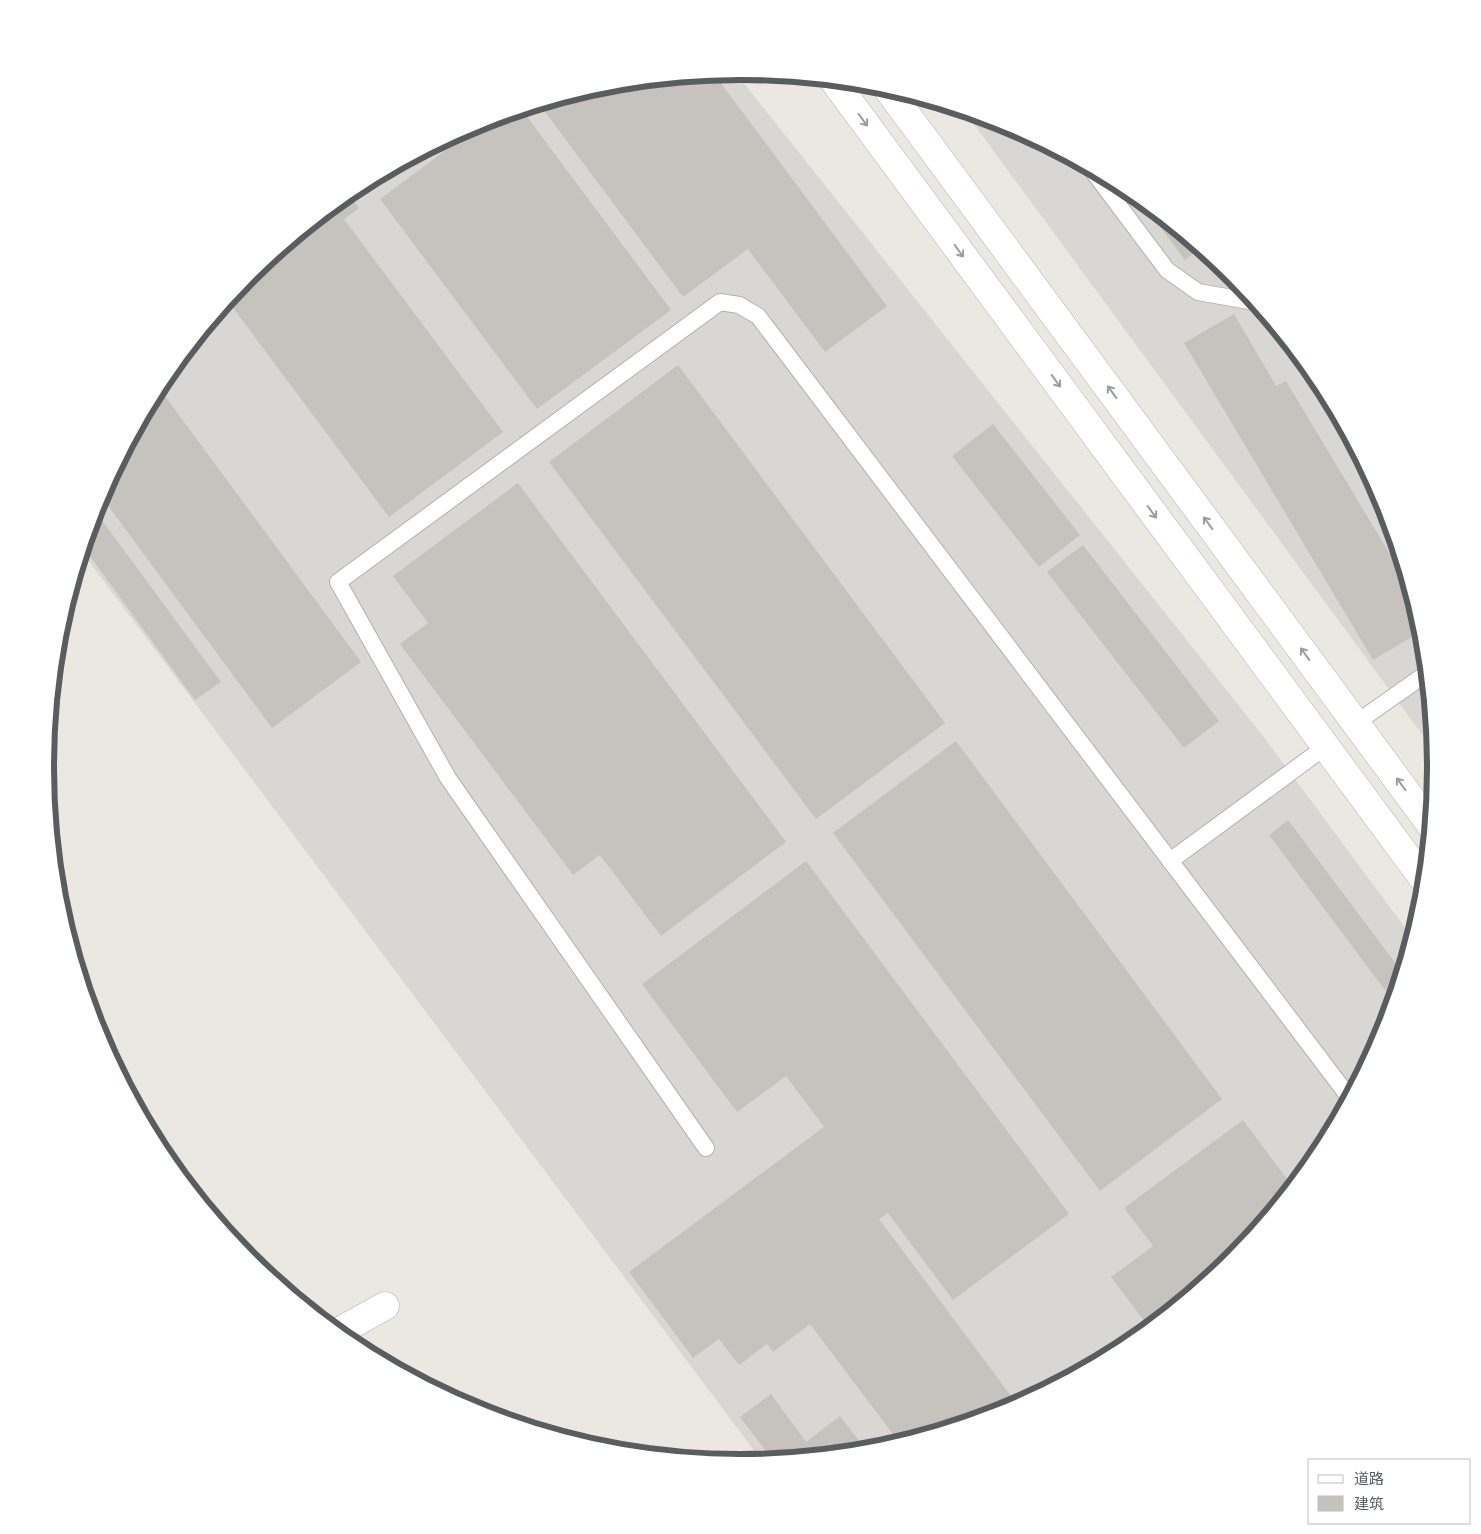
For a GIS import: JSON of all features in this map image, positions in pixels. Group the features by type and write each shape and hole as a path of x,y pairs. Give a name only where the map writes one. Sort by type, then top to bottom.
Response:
{"street":[{"path":"839,87 1419,872"},
{"path":"894,98 1425,818"},
{"path":"345,1328 385,1306"}],"lane":[{"path":"1102,183 1167,270 1198,292 1244,300"},
{"path":"706,1148 448,778 338,582 720,302 739,305 758,316 1345,1092"},
{"path":"1356,723 1421,677"},
{"path":"1170,861 1326,747"}],"shaded area":[{"path":"740,80 1263,736 1407,931 1391,988 1375,1030 1356,1071 1312,1149 1257,1220 1226,1253 1159,1312 1084,1362 1044,1383 961,1417 874,1441 830,1448 756,1453 86,558 106,504 125,463 169,385 224,314 255,281 322,222 397,172 437,151 520,117 607,93 651,86"},
{"path":"972,121 1044,151 1084,172 1159,222 1226,281 1257,314 1312,385 1356,463 1375,504 1391,546 1404,589 1414,633 1421,677 1426,740"}],"building":[{"path":"719,81 887,306 825,352 748,249 683,297 544,110 607,93 651,86"},
{"path":"526,115 671,310 537,409 380,199 456,143"},
{"path":"353,200 359,208 344,219 503,432 389,517 232,306 255,281 288,251 322,222"},
{"path":"1154,219 1195,253 1185,260"},
{"path":"1234,314 1276,386 1286,381 1397,566 1414,635 1373,660 1184,343"},
{"path":"678,365 945,723 816,819 549,462"},
{"path":"164,394 361,662 272,728 106,503 125,463"},
{"path":"993,424 1080,535 1039,567 952,456"},
{"path":"518,483 786,842 661,936 600,855 573,875 400,644 428,623 393,576"},
{"path":"100,518 221,682 195,700 88,553"},
{"path":"1083,545 1219,721 1184,748 1047,572"},
{"path":"956,741 1222,1099 1100,1191 833,833"},
{"path":"1288,820 1398,966 1388,995 1269,835"},
{"path":"806,861 1069,1214 953,1300 888,1213 879,1219 1012,1397 961,1417 894,1436 810,1324 773,1352 767,1344 739,1365 719,1339 693,1358 629,1272 824,1127 786,1076 737,1112 642,984"},
{"path":"1243,1120 1288,1181 1257,1220 1226,1253 1159,1312 1145,1322 1111,1277 1153,1246 1124,1208"},
{"path":"771,1394 806,1442 840,1416 861,1443 830,1448 767,1453 740,1417"}]}
